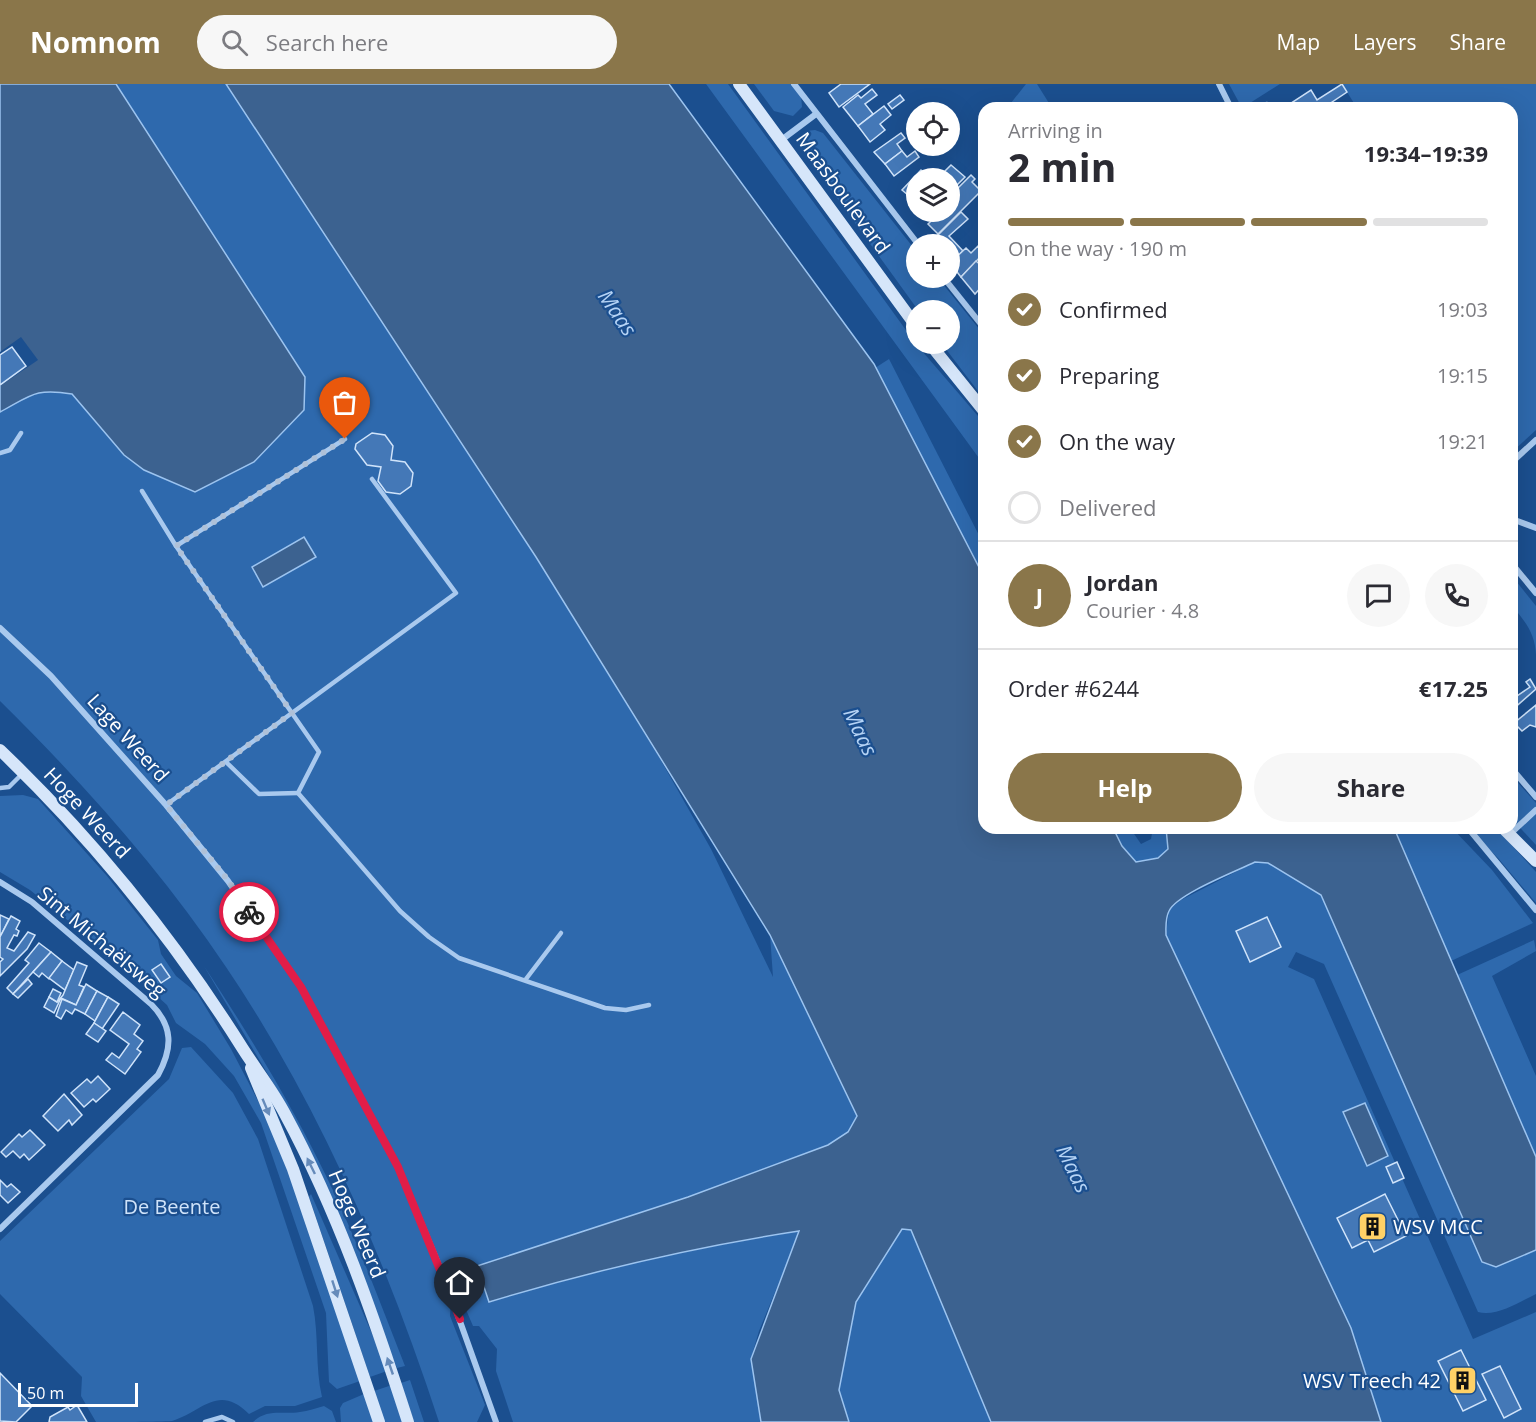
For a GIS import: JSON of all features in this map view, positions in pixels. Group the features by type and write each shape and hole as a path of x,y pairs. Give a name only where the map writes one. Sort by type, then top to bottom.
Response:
{"main road":[{"name":"Maasboulevard","path":"739,84 906,312"},
{"path":"938,354 978,404"},
{"name":"Hoge Weerd","path":"0,750 81,832 145,907 269,1085 326,1196 355,1264 408,1422"},
{"path":"1510,834 1536,861"},
{"name":"Hoge Weerd","path":"245,1052 297,1180 379,1422"}],"street":[{"path":"794,84 910,234"},
{"path":"1219,84 1229,102"},
{"path":"780,141 816,114"},
{"path":"952,288 978,320"},
{"path":"1518,456 1536,440"},
{"path":"1518,521 1536,528"},
{"path":"1518,571 1536,593"},
{"name":"Lage Weerd","path":"0,628 51,676 166,805 228,880 301,987 398,1167 447,1285 496,1422"},
{"path":"1518,776 1536,797"},
{"path":"1518,823 1536,810"},
{"path":"1473,834 1536,910"},
{"name":"Sint Michaëlsweg","path":"0,882 32,902 151,1004 166,1023 170,1037 168,1052 158,1075 0,1229"}],"lane":[{"path":"0,453 10,450 21,433"},
{"path":"176,546 345,439"},
{"path":"166,805 456,593 372,479"},
{"path":"142,491 176,546 319,752 297,793"},
{"path":"226,762 259,794 297,793"},
{"path":"0,788 9,787 23,773"},
{"path":"297,793 384,894 429,937 459,958 606,1008 626,1010 649,1005"},
{"path":"526,979 561,933"},
{"path":"205,1422 222,1417 233,1422"}],"green space":[{"path":"116,84 226,84 536,557 659,757 711,849 773,977 770,935 857,1116 848,1132 828,1145 688,1197 477,1267 490,1302 644,1261 800,1231 759,1331 751,1358 761,1422 513,1422 496,1371 497,1349 479,1326 473,1326 452,1277 450,1316 485,1405 477,1422 439,1422 419,1362 374,1245 321,1130 260,1020 201,931 148,862 91,796 0,701 0,412 41,392 72,394 125,455 144,470 195,492 254,462 304,410 305,377"},
{"path":"706,84 728,84 906,330 906,354 925,354 978,416 978,457"},
{"path":"754,84 791,84 801,95 802,107 793,116 774,111"},
{"path":"1026,84 1037,84 1048,102 1012,102"},
{"path":"1229,84 1280,84 1252,102 1239,102"},
{"path":"1342,84 1536,84 1536,430 1518,446 1518,102 1353,102"},
{"path":"815,130 823,133 906,238 906,288 946,288 956,300 911,300 799,143 806,131"},
{"path":"960,305 978,328 978,391 950,354 960,354"},
{"path":"889,359 978,533 978,565 875,368"},
{"path":"1518,584 1536,606 1536,655 1534,641 1518,613"},
{"path":"1518,783 1536,803 1536,845 1518,826"},
{"path":"23,795 38,799 107,876 158,940 161,954 176,976 197,993 231,1049 268,1120 299,1199 360,1381 337,1389 329,1382 326,1313 261,1123 234,1076 205,1044 176,1023 167,1005 111,955 30,890 0,872 0,796"},
{"path":"1116,834 1134,834 1141,844 1151,839 1152,834 1167,834 1168,849 1158,858 1136,862 1122,846"},
{"path":"1397,834 1458,834 1492,870 1533,923 1451,961"},
{"path":"1473,834 1501,834 1536,872 1536,903 1498,858"},
{"path":"1255,862 1268,863 1321,895 1482,1262 1496,1267 1536,1250 1536,1294 1500,1311 1478,1312 1324,964 1296,952 1288,967 1314,979 1473,1339 1536,1312 1536,1422 1381,1422 1351,1328 1166,935 1169,910 1181,900"},
{"path":"1534,940 1536,951 1492,976 1536,1076 1536,1157 1457,975"},
{"path":"204,966 271,1073 302,1128 350,1229 405,1366 397,1368 286,1105"},
{"name":"De Beente","path":"191,1047 233,1093 258,1139 313,1306 322,1397 295,1406 265,1406 249,1414 238,1405 219,1400 210,1402 172,1421 96,1422 81,1396 82,1377 0,1294 0,1241 169,1079 182,1048"},
{"path":"311,1194 387,1371 370,1377 309,1197"},
{"path":"902,1229 912,1230 991,1422 849,1422 839,1390 856,1301"},
{"path":"410,1380 424,1422 414,1422 401,1383"},
{"path":"392,1385 405,1422 384,1422 374,1391"},
{"path":"364,1394 374,1422 341,1422 340,1408 343,1403"},
{"path":"324,1406 332,1411 336,1422 253,1422 270,1413 300,1412"}],"water":[{"path":"0,84 116,84 305,377 304,410 254,462 195,492 144,470 124,455 72,394 50,392 34,394 0,412"},
{"name":"Maas","path":"226,84 669,84 874,364 978,565 978,834 1116,834 1122,846 1136,862 1158,858 1168,849 1167,834 1397,834 1536,1157 1536,1250 1496,1267 1482,1262 1321,895 1268,863 1255,862 1208,884 1174,904 1167,917 1166,935 1351,1328 1381,1422 991,1422 911,1230 902,1229 856,1302 839,1390 849,1422 761,1422 751,1359 799,1231 721,1244 643,1261 489,1302 477,1266 688,1197 828,1145 848,1132 857,1116 770,935 536,557"},
{"path":"304,537 316,557 263,587 252,567"},
{"path":"1365,1103 1388,1156 1367,1166 1343,1112"}],"pier":[{"path":"21,337 38,360 0,386 0,352"}],"building":[{"path":"841,84 870,84 839,107 829,93"},
{"path":"1342,84 1347,92 1332,102 1293,102 1311,90 1317,100"},
{"path":"872,89 877,95 865,104 873,114 858,126 843,107 858,95 861,98"},
{"path":"900,95 904,100 892,109 888,104"},
{"path":"884,106 891,115 880,124 885,130 870,142 858,126"},
{"path":"901,133 905,138 897,144 902,151 885,164 874,152"},
{"path":"902,151 907,157 919,157 894,176 885,164"},
{"path":"960,173 965,177 960,182"},
{"path":"971,175 975,179 972,182 978,188 978,194 960,212 960,186"},
{"path":"960,213 968,219 951,234 939,234 951,222 960,222"},
{"path":"930,222 950,222 938,234 928,224"},
{"path":"978,246 978,259 961,277 960,254 966,248 971,253"},
{"path":"976,261 978,263 978,291 975,294 961,277"},
{"path":"12,347 26,366 0,385 0,355"},
{"path":"372,433 385,435 393,446 391,460 405,462 413,473 411,486 400,494 386,492 378,481 381,467 367,465 355,449 356,444"},
{"path":"1530,679 1536,689 1518,705 1518,695 1530,687 1526,682"},
{"path":"1536,705 1536,727 1530,725 1522,731 1518,727 1518,720"},
{"path":"0,915 9,919 0,937"},
{"path":"11,916 20,921 16,929 19,931 7,948 14,951 28,932 35,935 27,949 0,976 0,962 3,959 0,957 0,937"},
{"path":"1267,917 1281,947 1250,962 1236,931"},
{"path":"39,943 51,952 13,994 7,988 29,963 25,960"},
{"path":"51,952 62,961 49,979 42,973 39,977 33,972"},
{"path":"62,961 74,970 65,990 49,978"},
{"path":"77,962 87,966 79,985 84,987 76,1005 61,998 54,1013 44,1007 49,997 57,1002 63,995"},
{"path":"161,964 170,977 161,983 152,970"},
{"path":"28,979 32,984 18,998 13,994"},
{"path":"86,984 97,991 85,1014 75,1009 72,1014 66,1010 61,1019 56,1016 62,999 76,1005"},
{"path":"53,989 61,993 57,1002 49,997"},
{"path":"97,991 108,997 95,1021 85,1014"},
{"path":"108,997 119,1004 102,1029 94,1023"},
{"path":"123,1012 140,1025 134,1034 143,1041 137,1049 141,1052 125,1074 106,1060 112,1053 119,1058 129,1044 110,1030"},
{"path":"94,1023 106,1031 98,1042 86,1034"},
{"path":"98,1076 110,1089 96,1102 93,1099 84,1107 71,1093 87,1079 91,1083"},
{"path":"64,1094 82,1115 72,1125 69,1120 58,1131 43,1116"},
{"path":"30,1130 45,1145 29,1160 24,1154 20,1158 13,1151 6,1157 1,1152 19,1134 22,1137"},
{"path":"1397,1162 1404,1178 1393,1183 1386,1167"},
{"path":"0,1180 7,1187 11,1184 20,1192 8,1203 0,1195"},
{"name":"WSV MCC","path":"1385,1194 1406,1236 1374,1252 1368,1240 1352,1248 1337,1218"},
{"name":"WSV Treech 42","path":"1461,1350 1486,1400 1463,1411 1438,1361"},
{"path":"1500,1366 1521,1409 1504,1418 1482,1374"},
{"path":"0,1373 32,1406 16,1422 0,1421"},
{"path":"77,1405 87,1422 49,1422 50,1417 68,1407 70,1410"}],"way so far":[{"path":"249,912 228,880 166,805 292,713 176,546 345,439"}],"place":[{"name":"WSV MCC","path":"1372,1227"},
{"name":"WSV Treech 42","path":"1462,1381"}],"route":[{"path":"249,912 301,987 398,1167 460,1319"}]}
